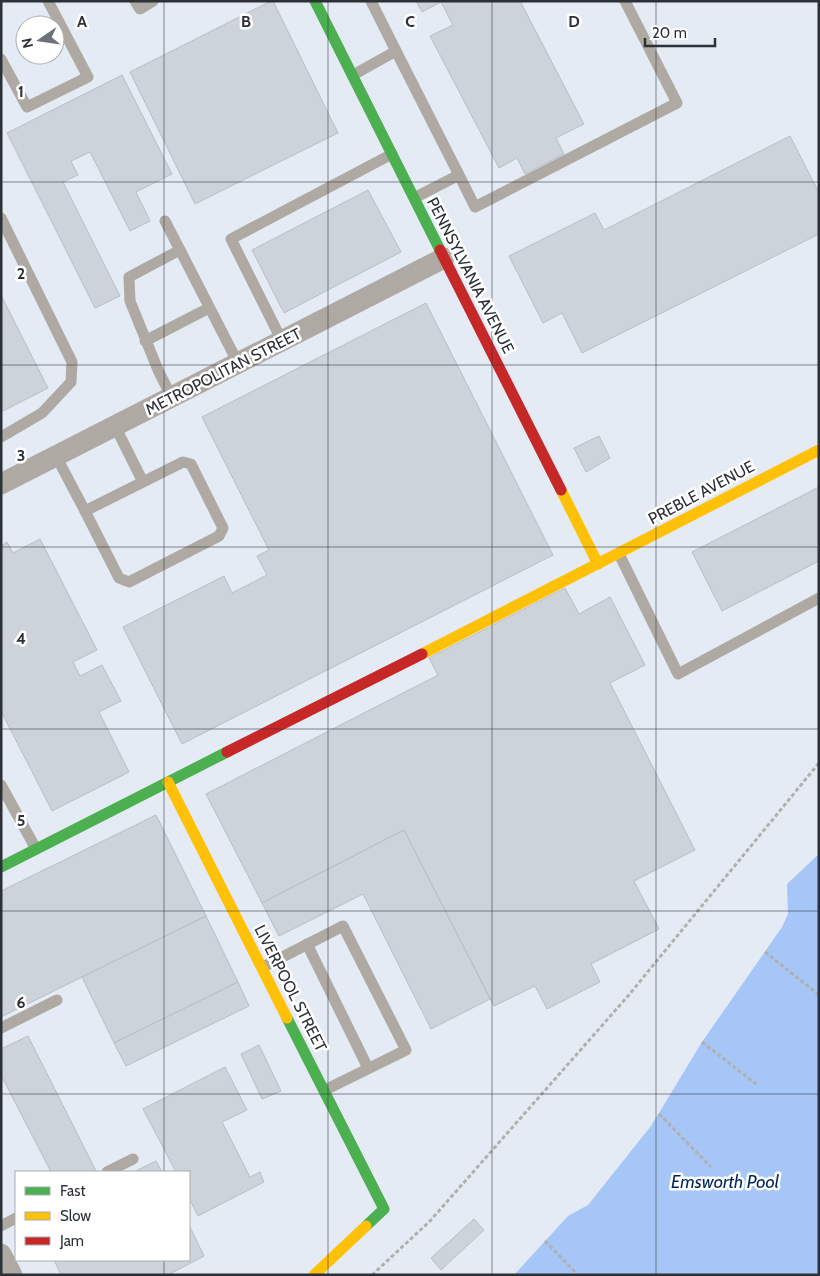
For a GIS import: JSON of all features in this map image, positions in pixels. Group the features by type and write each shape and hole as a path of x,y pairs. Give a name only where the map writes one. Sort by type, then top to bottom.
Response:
{"street":[{"name":"PENNSYLVANIA AVENUE","path":"315,1 598,564"},
{"name":"METROPOLITAN STREET","path":"1,484 444,258"},
{"name":"PREBLE AVENUE","path":"1,866 619,554 819,450"},
{"name":"LIVERPOOL STREET","path":"168,782 384,1209 314,1275"},
{"path":"1,1254 12,1275"}],"lane":[{"path":"1,59 27,107 88,77 48,1"},
{"path":"135,1 140,9 153,1"},
{"path":"370,1 475,207 677,103 624,1"},
{"path":"352,75 396,51"},
{"path":"282,341 231,240 392,154"},
{"path":"414,198 459,175"},
{"path":"1,218 72,362 71,382 42,413 1,437"},
{"path":"165,221 238,363"},
{"path":"171,396 145,341 130,301 130,277 180,250"},
{"path":"145,341 209,308"},
{"path":"115,426 143,482"},
{"path":"56,456 119,578 129,582 220,536 223,528 191,464 183,462 85,511"},
{"path":"619,554 678,674 819,598"},
{"path":"1,785 36,849"},
{"path":"263,967 343,926 406,1050 325,1090"},
{"path":"306,944 368,1068"},
{"path":"1,1028 57,1000"},
{"path":"109,1171 133,1159"},
{"path":"1,1226 15,1219"}],"path":[{"path":"372,1275 430,1222 628,996 819,762"},
{"path":"765,952 819,995"},
{"path":"702,1042 756,1084"},
{"path":"659,1114 711,1167"},
{"path":"545,1241 578,1275"}],"water":[{"name":"Emsworth Pool","path":"819,854 819,1275 514,1275 568,1216 588,1205 651,1126 702,1042 782,927 788,914 787,884"}],"building":[{"path":"273,1 338,133 195,204 130,72"},
{"path":"416,1 520,1 584,124 556,138 564,154 525,174 517,158 499,168 430,36 453,25 441,2 422,12"},
{"path":"122,75 172,174 136,192 150,221 130,231 90,152 71,161 78,175 63,182 120,296 95,308 7,133"},
{"path":"790,136 819,193 819,234 582,353 562,313 543,323 509,256 595,213 604,230"},
{"path":"368,190 401,252 284,313 252,250"},
{"path":"1,295 48,388 1,412"},
{"path":"426,303 553,555 182,744 123,627 224,576 232,593 267,575 257,556 269,550 202,417"},
{"path":"599,436 610,458 586,472 574,448"},
{"path":"819,487 819,561 722,611 692,552"},
{"path":"40,539 97,650 73,662 80,676 102,665 121,701 99,712 129,772 52,811 1,711 1,546 7,542 13,553"},
{"path":"565,588 579,614 610,597 645,665 610,683 695,850 634,881 659,929 591,964 600,982 547,1009 535,986 494,1006 404,830 262,903 206,794 438,675 429,658"},
{"path":"156,815 206,916 1,1017 1,891"},
{"path":"404,830 490,999 431,1029 363,894 279,936 262,903"},
{"path":"206,916 238,982 114,1043 82,977"},
{"path":"238,982 249,1006 126,1066 114,1043"},
{"path":"28,1036 96,1171 50,1171 1,1075 1,1049"},
{"path":"259,1045 281,1091 262,1099 241,1054"},
{"path":"225,1067 247,1110 222,1122 250,1177 260,1172 264,1182 198,1216 190,1200 190,1171 175,1171 143,1109"},
{"path":"156,1161 161,1171 136,1171"},
{"path":"474,1219 484,1230 441,1270 431,1258"},
{"path":"190,1227 204,1256 168,1275 61,1275 54,1261 190,1261"}],"traffic: fast":[{"path":"315,1 440,250"},
{"path":"1,867 227,752"},
{"path":"287,1018 384,1209 366,1226"}],"traffic: slow":[{"path":"422,654 819,450"},
{"path":"561,490 598,564"},
{"path":"168,782 287,1018"},
{"path":"314,1275 366,1226"}],"traffic: jam":[{"path":"440,250 561,490"},
{"path":"227,752 422,654"}]}
